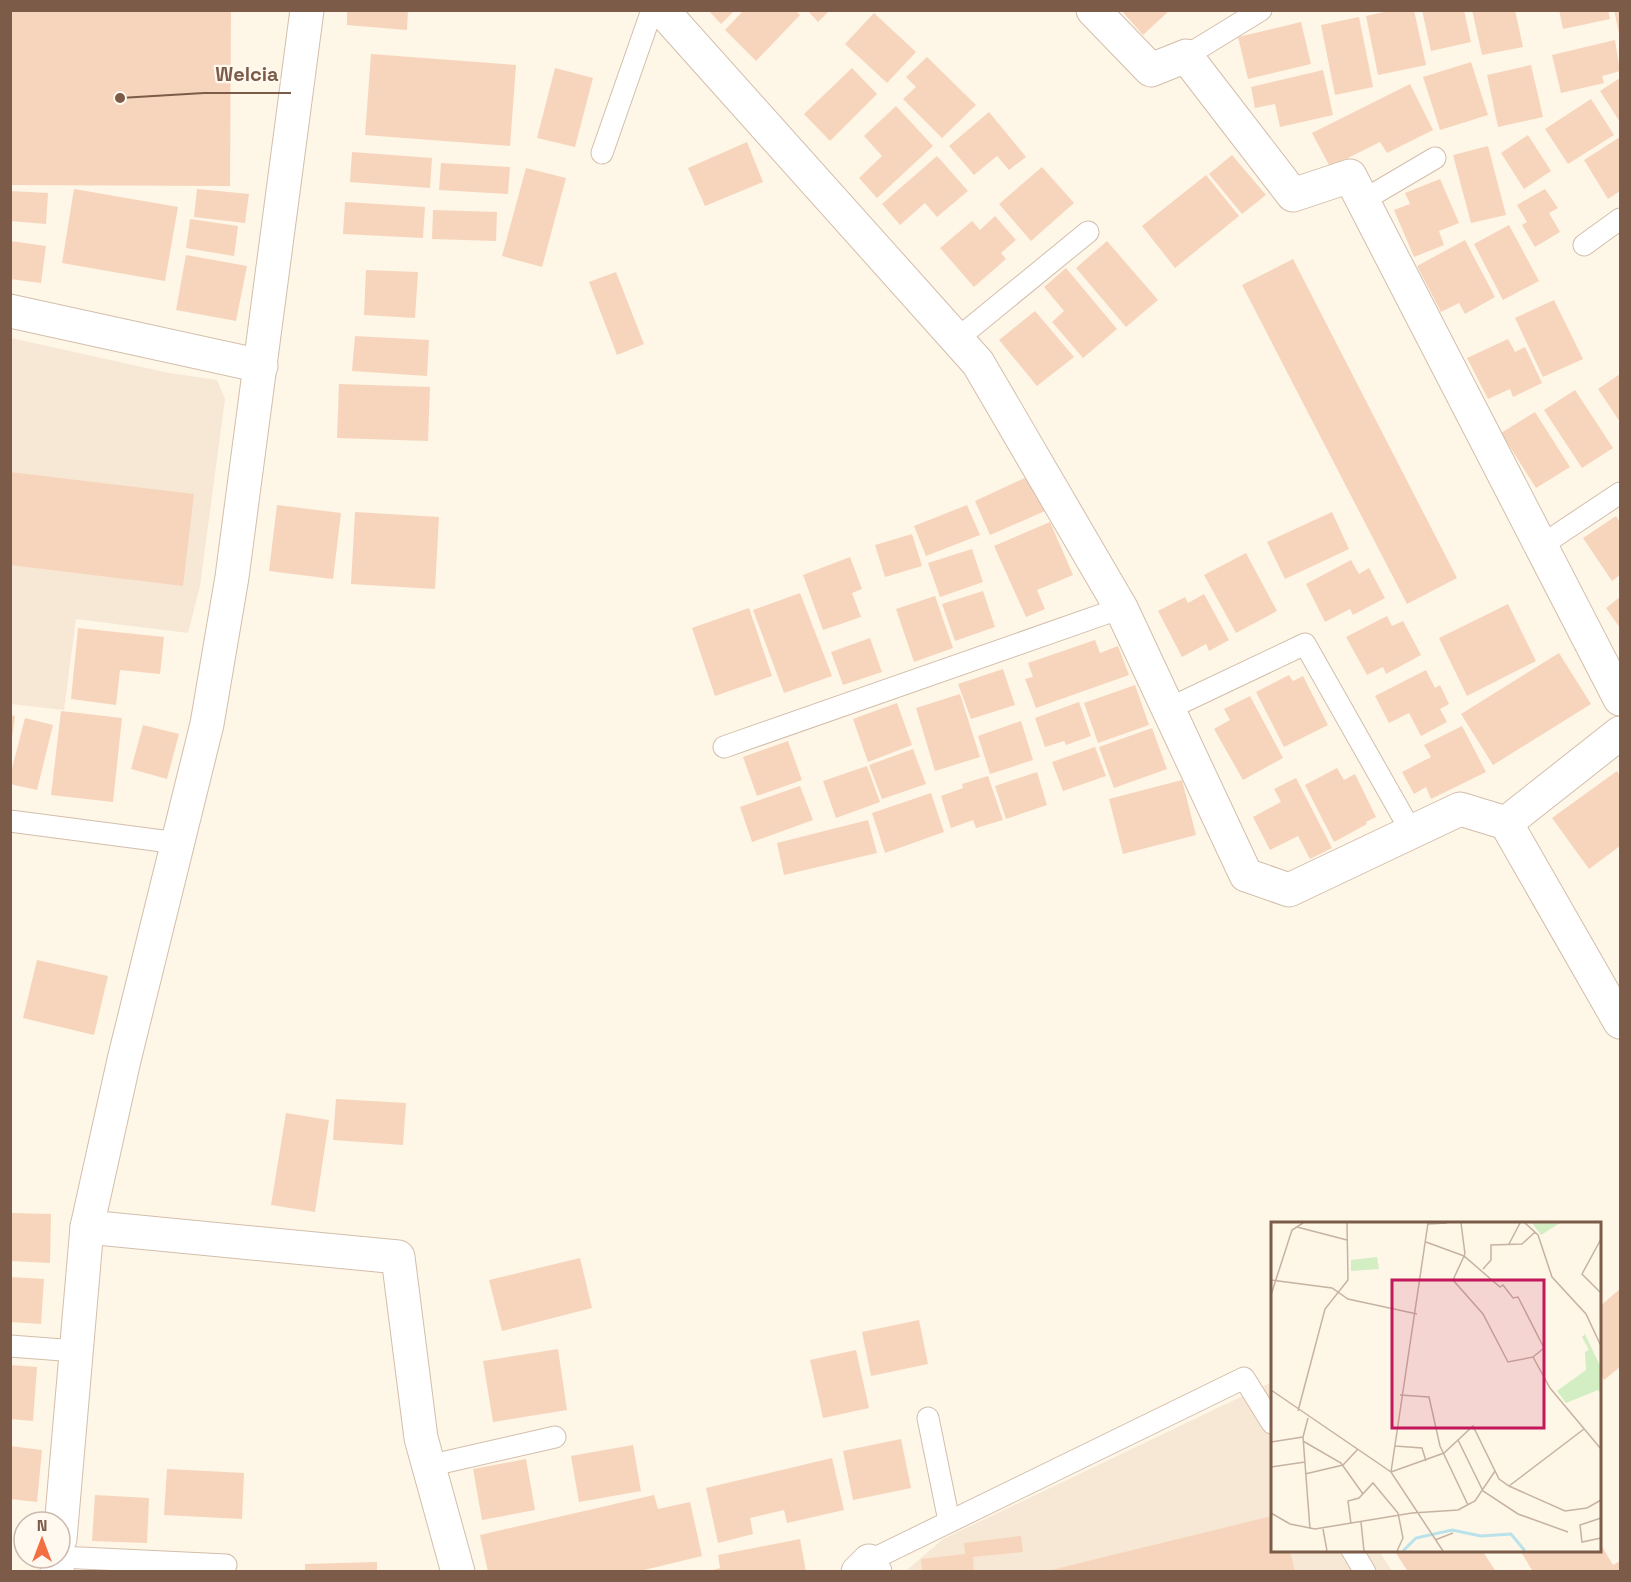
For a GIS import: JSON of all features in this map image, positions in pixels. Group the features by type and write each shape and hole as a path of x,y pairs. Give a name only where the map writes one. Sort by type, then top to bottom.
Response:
{"street":[{"path":"62,1510 87,1227 124,1060 207,724 232,577 307,10"},
{"path":"662,10 978,363 1121,608 1246,875 1289,890 1460,809 1506,823 1617,1007"},
{"path":"1093,10 1151,70 1186,56 1293,195 1350,176 1620,699"},
{"path":"10,311 261,366"},
{"path":"1506,823 1620,733"},
{"path":"87,1227 398,1257 421,1438 458,1572"}],"lane":[{"path":"602,153 652,10"},
{"path":"1186,56 1261,10"},
{"path":"1362,201 1435,158"},
{"path":"1584,244 1620,219"},
{"path":"957,339 1088,232"},
{"path":"1542,546 1620,493"},
{"path":"724,747 1121,608"},
{"path":"1168,709 1305,644 1411,831"},
{"path":"10,820 178,843"},
{"path":"10,1346 76,1351"},
{"path":"867,1568 949,1521 1244,1377 1271,1421"},
{"path":"928,1418 949,1521"},
{"path":"428,1466 555,1437"},
{"path":"1353,1552 1365,1572"},
{"path":"72,1558 226,1564"}],"shaded area":[{"path":"11,338 169,373 217,380 225,399 200,586 188,633 76,619 64,710 11,704"},
{"path":"1271,1382 1271,1552 1380,1552 1392,1571 907,1572 943,1539"}],"building":[{"path":"10,10 231,10 230,186 10,185"},
{"path":"347,10 408,10 407,30 347,25"},
{"path":"708,10 735,10 721,24"},
{"path":"744,10 795,10 800,15 756,61 725,30"},
{"path":"807,10 830,10 818,22"},
{"path":"1121,10 1170,10 1143,35"},
{"path":"1393,10 1414,10 1426,65 1378,75 1366,16"},
{"path":"1422,10 1464,10 1471,42 1431,51"},
{"path":"1472,10 1515,10 1523,47 1482,55"},
{"path":"1559,10 1608,10 1610,19 1563,29"},
{"path":"1614,10 1620,10 1620,38"},
{"path":"874,13 916,52 887,83 845,44"},
{"path":"1359,17 1373,87 1335,95 1321,25"},
{"path":"1301,22 1311,64 1248,79 1238,37"},
{"path":"1615,40 1620,71 1602,76 1604,83 1561,93 1552,55"},
{"path":"371,54 516,65 510,146 365,135"},
{"path":"927,57 976,105 942,138 903,99 916,87 906,77"},
{"path":"1471,62 1488,115 1440,130 1423,77"},
{"path":"1531,65 1543,117 1498,127 1487,75"},
{"path":"555,68 593,78 575,147 537,138"},
{"path":"852,68 877,94 830,141 804,114"},
{"path":"1323,70 1333,115 1280,127 1275,104 1255,108 1251,87"},
{"path":"1620,78 1620,122 1600,91"},
{"path":"1410,84 1433,130 1387,153 1380,142 1330,167 1312,133"},
{"path":"1591,99 1614,135 1568,164 1545,129"},
{"path":"896,106 933,146 877,198 859,178 882,156 864,136"},
{"path":"989,112 1026,157 1009,170 997,156 974,175 949,146"},
{"path":"1528,135 1551,171 1524,189 1501,153"},
{"path":"1620,137 1620,191 1608,199 1584,160"},
{"path":"747,142 763,182 705,206 688,168"},
{"path":"1488,146 1506,215 1471,223 1453,155"},
{"path":"352,152 432,158 430,188 350,182"},
{"path":"1232,155 1266,195 1242,214 1209,174"},
{"path":"937,156 968,191 937,217 925,203 900,225 882,204"},
{"path":"441,163 510,167 508,194 439,190"},
{"path":"1042,167 1074,203 1031,241 999,204"},
{"path":"526,168 566,178 542,267 502,256"},
{"path":"1206,175 1239,216 1175,268 1142,226"},
{"path":"1440,179 1459,223 1439,231 1444,245 1414,257 1394,210 1410,204 1405,193"},
{"path":"74,189 178,207 165,281 62,263"},
{"path":"197,189 249,194 245,223 194,217"},
{"path":"1545,189 1558,208 1549,213 1560,232 1535,247 1522,225 1527,222 1517,205"},
{"path":"10,191 48,193 46,224 10,221"},
{"path":"345,202 425,207 423,238 343,234"},
{"path":"433,210 497,212 496,241 432,239"},
{"path":"995,216 1016,240 1001,253 1006,259 974,287 940,248 972,221 980,230"},
{"path":"190,219 238,226 234,256 186,248"},
{"path":"1509,225 1539,281 1503,300 1474,244"},
{"path":"1465,240 1495,297 1465,314 1459,303 1441,312 1417,266"},
{"path":"10,241 46,246 41,283 10,279"},
{"path":"1107,241 1158,300 1126,327 1076,268"},
{"path":"186,255 247,266 236,321 176,310"},
{"path":"1293,259 1457,578 1407,604 1242,285"},
{"path":"1066,268 1117,329 1083,358 1052,322 1064,311 1044,287"},
{"path":"366,270 418,272 415,318 364,315"},
{"path":"616,272 644,344 617,355 589,282"},
{"path":"1554,300 1583,359 1543,377 1515,318"},
{"path":"1035,311 1074,357 1037,386 999,340"},
{"path":"355,336 429,340 427,376 352,371"},
{"path":"1508,339 1515,352 1525,347 1542,383 1513,397 1510,389 1488,399 1467,358"},
{"path":"1620,374 1620,422 1598,389"},
{"path":"339,384 430,387 428,441 337,438"},
{"path":"1575,390 1613,448 1582,468 1544,410"},
{"path":"1535,412 1570,467 1536,488 1501,433"},
{"path":"10,472 194,494 183,586 10,565"},
{"path":"1029,476 1045,511 990,535 975,501"},
{"path":"277,505 341,513 333,579 269,571"},
{"path":"967,505 980,535 926,556 914,526"},
{"path":"355,512 439,517 435,589 351,584"},
{"path":"1332,512 1349,549 1285,579 1267,542"},
{"path":"1616,516 1620,523 1620,575 1612,581 1583,538"},
{"path":"1050,522 1073,575 1037,590 1045,609 1026,617 994,546"},
{"path":"912,534 922,566 885,577 875,545"},
{"path":"972,549 983,582 940,597 928,563"},
{"path":"1246,553 1277,611 1236,633 1204,575"},
{"path":"850,557 862,589 852,593 861,617 823,630 803,575"},
{"path":"1351,560 1359,574 1369,568 1385,598 1353,615 1350,609 1325,622 1306,584"},
{"path":"983,591 995,627 955,641 942,604"},
{"path":"800,593 832,676 784,693 753,610"},
{"path":"1204,594 1229,640 1209,651 1206,644 1182,657 1158,611 1185,597 1188,603"},
{"path":"935,596 953,648 914,662 896,609"},
{"path":"1620,597 1620,628 1606,608"},
{"path":"1508,604 1536,661 1467,696 1439,638"},
{"path":"749,608 772,676 715,696 692,628"},
{"path":"1387,616 1392,626 1403,621 1421,655 1386,674 1383,667 1367,675 1346,637"},
{"path":"78,628 164,637 160,674 120,670 116,705 71,699"},
{"path":"870,638 882,672 843,685 831,652"},
{"path":"1095,640 1100,653 1118,646 1129,675 1036,708 1025,679 1033,677 1028,663"},
{"path":"1559,653 1591,704 1493,765 1461,714"},
{"path":"1003,669 1015,705 971,719 958,684"},
{"path":"1426,670 1435,688 1440,685 1449,704 1440,709 1447,722 1421,736 1409,713 1389,723 1375,696"},
{"path":"1289,675 1293,681 1303,676 1328,725 1284,747 1256,692"},
{"path":"1135,685 1149,725 1098,743 1084,703"},
{"path":"960,694 980,757 935,771 916,708"},
{"path":"1250,696 1283,758 1243,780 1214,729 1230,720 1224,709"},
{"path":"1079,702 1091,736 1066,745 1064,741 1045,747 1035,718"},
{"path":"897,703 912,745 868,762 853,719"},
{"path":"61,711 122,718 113,802 51,795"},
{"path":"10,715 15,716 12,738 10,738"},
{"path":"25,718 53,725 37,790 10,784"},
{"path":"1021,721 1033,760 990,774 978,736"},
{"path":"143,725 179,734 167,779 131,769"},
{"path":"1462,726 1486,772 1431,799 1426,787 1414,794 1402,772 1431,757 1424,745"},
{"path":"1152,728 1167,769 1114,788 1099,747"},
{"path":"788,741 802,780 757,796 743,757"},
{"path":"1095,747 1106,776 1063,791 1052,762"},
{"path":"913,749 926,784 882,799 869,765"},
{"path":"867,766 880,802 836,818 823,781"},
{"path":"1337,768 1344,780 1355,774 1376,817 1334,842 1305,785"},
{"path":"1617,771 1620,776 1620,846 1589,869 1552,818"},
{"path":"1037,772 1047,805 1006,819 995,786"},
{"path":"988,776 1003,820 976,828 973,820 951,828 941,796 963,788 962,784"},
{"path":"1296,778 1332,848 1310,859 1298,836 1270,850 1253,817 1281,802 1274,789"},
{"path":"1182,780 1196,835 1123,854 1109,799"},
{"path":"800,786 813,820 752,842 740,807"},
{"path":"931,793 944,832 885,853 872,813"},
{"path":"868,820 877,853 784,875 777,843"},
{"path":"37,960 108,976 94,1035 23,1018"},
{"path":"336,1099 406,1103 403,1145 333,1140"},
{"path":"286,1113 329,1120 315,1212 271,1205"},
{"path":"10,1213 51,1214 50,1263 10,1261"},
{"path":"580,1258 592,1308 502,1331 489,1280"},
{"path":"10,1277 44,1279 41,1324 10,1322"},
{"path":"1620,1289 1620,1367 1604,1380 1601,1376 1601,1305"},
{"path":"919,1320 928,1364 871,1376 862,1332"},
{"path":"558,1349 567,1410 493,1422 483,1361"},
{"path":"856,1350 869,1408 823,1418 810,1360"},
{"path":"10,1365 37,1367 33,1421 10,1419"},
{"path":"901,1439 911,1488 853,1500 843,1451"},
{"path":"633,1445 641,1491 579,1502 571,1456"},
{"path":"10,1446 42,1450 37,1502 10,1499"},
{"path":"832,1458 844,1510 787,1523 784,1510 750,1518 753,1534 718,1543 706,1488"},
{"path":"526,1459 535,1510 482,1520 473,1469"},
{"path":"167,1469 244,1473 242,1519 164,1515"},
{"path":"95,1495 149,1498 147,1543 92,1541"},
{"path":"654,1495 658,1509 690,1502 702,1556 636,1572 488,1572 480,1535"},
{"path":"1271,1516 1271,1552 1290,1552 1295,1572 1043,1572"},
{"path":"1021,1536 1023,1552 973,1557 974,1572 922,1572 921,1559 965,1554 964,1543"},
{"path":"800,1539 806,1572 706,1572 720,1568 718,1555"},
{"path":"1601,1545 1613,1565 1620,1561 1620,1572 1533,1572 1521,1552 1601,1552"},
{"path":"1395,1552 1483,1552 1496,1572 1408,1572"},
{"path":"377,1562 377,1572 305,1572 305,1564"}],"place":[{"name":"Welcia","path":"120,98"}]}
